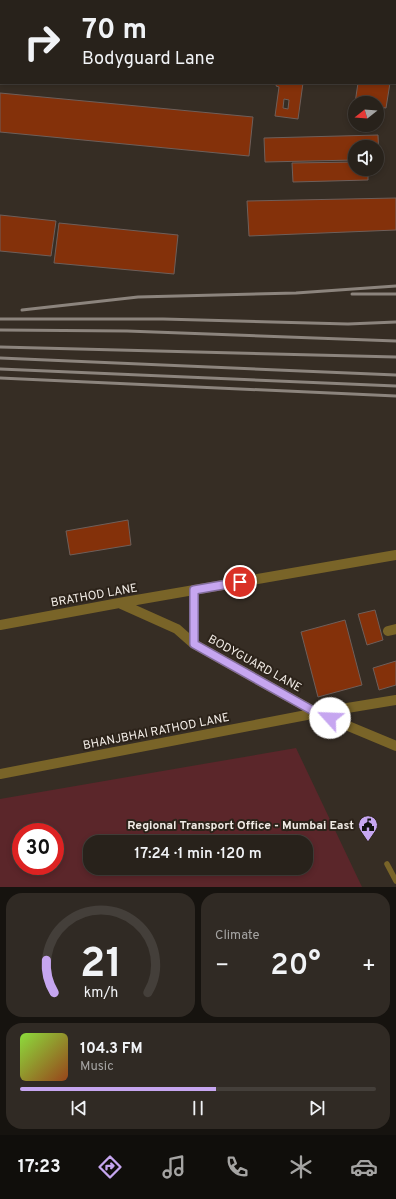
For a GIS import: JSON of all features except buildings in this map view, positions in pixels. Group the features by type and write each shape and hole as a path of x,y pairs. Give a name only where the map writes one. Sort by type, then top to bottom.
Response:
{"street":[{"name":"BRATHOD LANE","path":"0,626 119,603 396,555"},
{"name":"BODYGUARD LANE","path":"194,590 194,644 317,713 396,746"},
{"path":"119,603 177,629 194,644"},
{"name":"BHANJBHAI RATHOD LANE","path":"0,774 317,713 396,700"}],"lane":[{"path":"387,864 396,881"}],"shaded area":[{"path":"296,748 362,887 0,887 0,799"}],"railway":[{"path":"22,310 138,297 296,293 396,286"},
{"path":"352,294 396,294"},
{"path":"0,319 163,319 348,324 396,322"},
{"path":"0,330 127,331 396,341"},
{"path":"0,347 396,357"},
{"path":"0,358 396,375"},
{"path":"0,369 396,386"},
{"path":"0,378 396,396"}],"place":[{"name":"Regional Transport Office - Mumbai East","path":"368,842"}],"route":[{"path":"240,582 194,590 194,644 317,713 330,718"}]}
